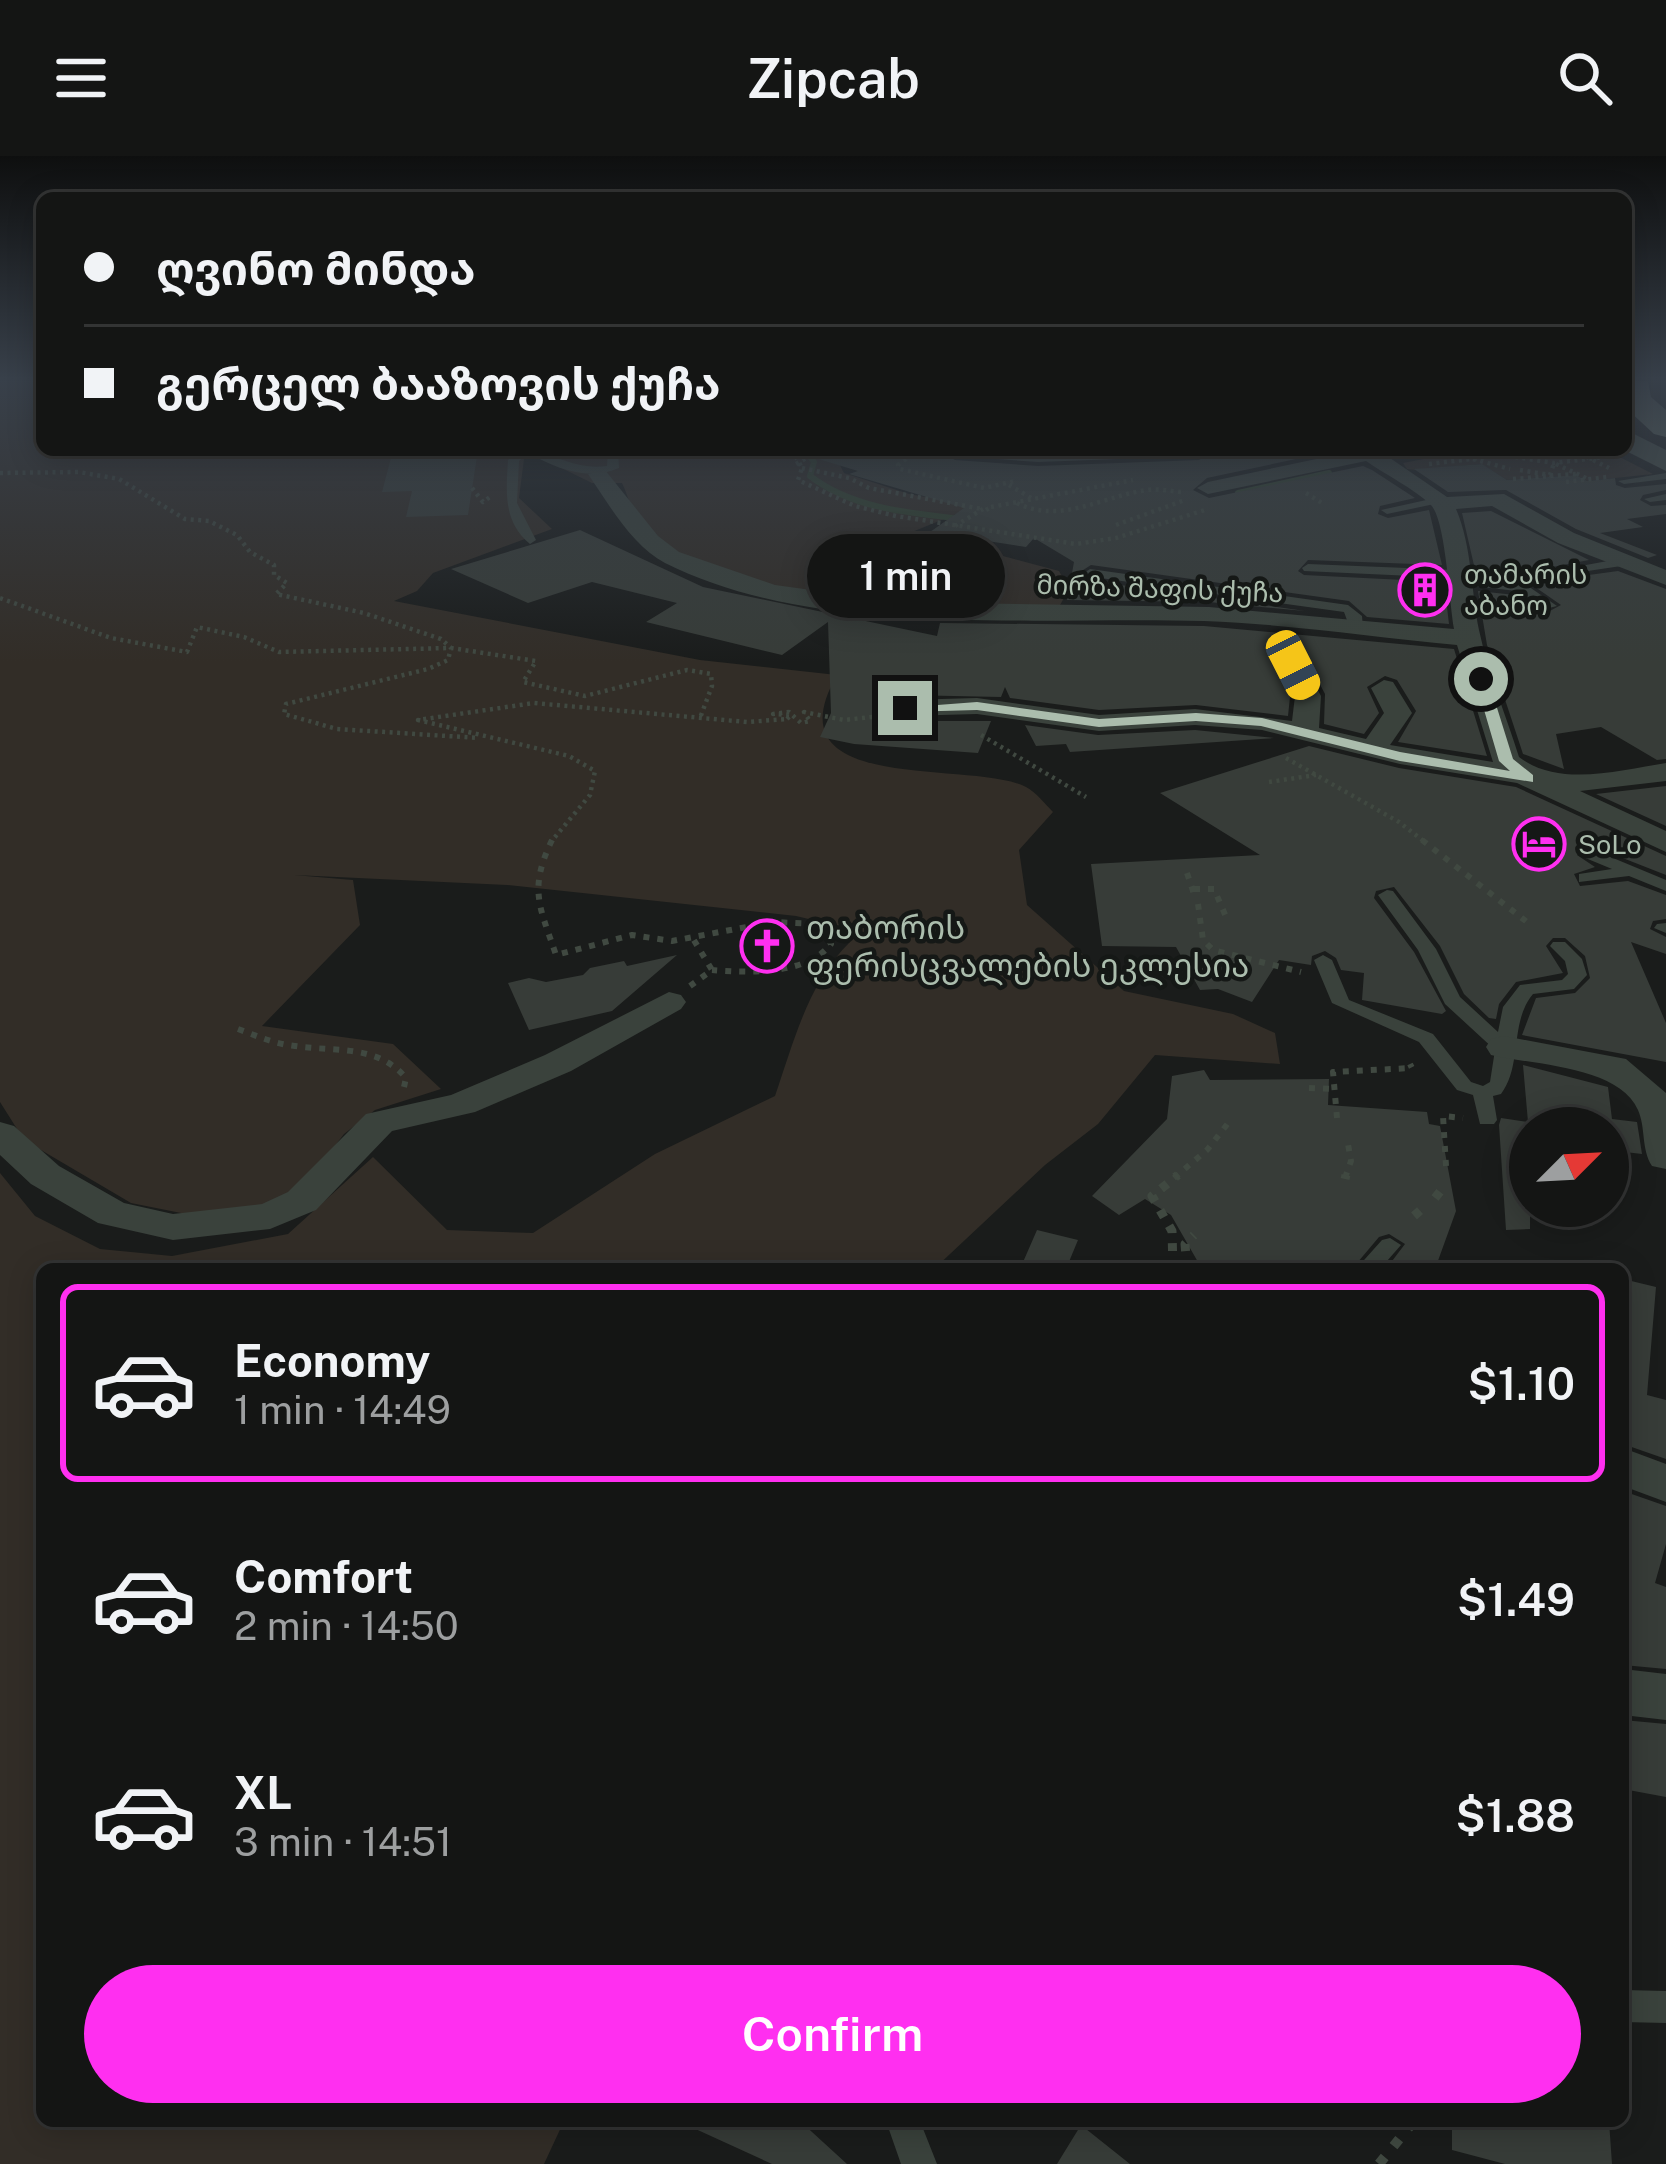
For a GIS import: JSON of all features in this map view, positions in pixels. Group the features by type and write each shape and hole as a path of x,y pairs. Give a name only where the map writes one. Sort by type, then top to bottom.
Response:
{"street":[{"path":"1210,498 1295,475"},
{"path":"1407,475 1441,502 1455,532 1457,578 1468,638 1506,761 1528,778 1666,843"},
{"name":"მირზა შაფის ქუჩა","path":"600,478 650,541 671,557 771,592 899,609 1209,614 1468,638"},
{"path":"1441,502 1496,499 1566,538 1666,578"},
{"path":"1293,665 1308,696 1304,703 1306,733"},
{"path":"1373,750 1398,713 1384,688"},
{"path":"905,708 977,706 1099,723 1196,717 1306,733 1528,778 1586,783 1666,772"},
{"path":"0,1135 45,1174 112,1214 173,1227 270,1216 302,1201 379,1122 462,1104 558,1064 669,1002"},
{"path":"1504,1047 1613,1067 1655,1104 1666,1157"},
{"path":"1629,1469 1666,1484"},
{"path":"1629,1693 1666,1697"}],"lane":[{"path":"513,475 512,503 530,540"},
{"path":"590,475 604,475"},
{"path":"1624,481 1666,476"},
{"path":"1650,499 1666,497"},
{"path":"1387,510 1441,502"},
{"path":"1554,572 1624,562"},
{"path":"1308,568 1520,587 1550,607"},
{"path":"1090,573 1348,609 1355,616 1356,628"},
{"path":"1589,853 1666,886"},
{"path":"1585,878 1626,872"},
{"path":"1388,895 1427,950 1452,1000 1504,1047"},
{"path":"1325,967 1341,1003 1426,1038 1464,1085 1482,1093 1494,1090 1500,1082 1512,1007 1527,989 1567,985 1578,975 1573,959 1559,946"},
{"path":"1482,1093 1487,1120"},
{"path":"1373,1263 1390,1245"},
{"path":"1629,2006 1666,2007"},
{"path":"905,2127 919,2164"}],"path":[{"path":"94,475 119,479 185,519 209,521 237,535 250,552 274,566 274,575 286,583 276,594 364,613 441,639 451,648"},
{"path":"799,475 798,480 855,506 1053,542 1097,545 1210,498"},
{"path":"836,475 869,490 986,510"},
{"path":"923,475 970,486 1010,485 1033,499"},
{"path":"1540,475 1565,482 1586,479 1578,475"},
{"path":"1516,481 1570,475"},
{"path":"958,524 986,510 1092,486"},
{"path":"1018,502 1024,507 1055,510 1144,490 1164,490"},
{"path":"1301,490 1325,505"},
{"path":"1116,525 1178,502"},
{"path":"0,598 26,603 117,640 172,644 188,652 197,627 244,637 279,652 451,648 536,661 523,682 585,696 687,670 711,674 700,718"},
{"path":"451,648 448,660 428,669 286,704 284,714 337,729 499,739"},
{"path":"669,1002 712,970 752,973 820,958 831,944 819,924 796,920 672,941 632,934 556,955 537,907 539,875 564,821 586,804 596,787 595,771 568,756 418,720 535,703 700,718 784,718 773,714 789,712 806,723 811,718 804,712 844,720 877,718 905,708"},
{"path":"1260,729 1265,747 1399,822 1527,922"},
{"path":"974,732 1086,797"},
{"path":"1269,782 1317,775"},
{"path":"1187,873 1204,940 1213,950 1289,972 1325,967"},
{"path":"1196,897 1214,889 1227,919"},
{"path":"692,937 712,970"},
{"path":"238,1029 290,1045 357,1051 399,1065 406,1078 403,1093 379,1122"},
{"path":"1337,1118 1333,1072 1412,1068"},
{"path":"1309,1088 1334,1089"},
{"path":"1443,1116 1445,1166"},
{"path":"1173,1263 1172,1231 1152,1196 1207,1150 1229,1122"},
{"path":"1346,1180 1351,1161 1348,1144"},
{"path":"1435,1198 1442,1189"},
{"path":"1187,1263 1185,1244 1194,1234"},
{"path":"1379,2164 1409,2127"}],"shaded area":[{"path":"0,475 522,475 519,498 552,529 433,573 417,591 394,601 700,660 837,675 823,714 829,740 852,757 885,766 1000,779 1030,789 1053,812 1019,850 1027,905 1124,991 1233,1014 1275,1033 1280,1064 1155,1055 1098,1124 1045,1165 940,1263 36,1263 36,2127 561,2127 544,2164 0,2164 0,1173 35,1216 100,1249 172,1256 288,1234 373,1157 447,1230 533,1233 655,1154 775,1096 813,994 850,942 842,927 796,916 507,885 294,875 353,880 360,925 262,1026 393,1044 441,1089 375,1110 344,1134 312,1176 257,1215 201,1217 131,1203 24,1140 0,1102"},
{"path":"575,475 849,475 909,494 976,506 912,532 1059,571 1069,589 1055,614 898,604 773,586 718,571 672,551 640,525 622,483 592,483"},
{"path":"1498,475 1646,475 1587,481 1576,475 1507,480"}],"building":[{"path":"387,475 474,475 468,515 406,517 412,491 382,492"},
{"path":"851,475 1222,475 1207,478 1193,490 1209,498 1321,475 1379,475 1415,498 1380,506 1378,514 1388,518 1429,510 1442,565 1308,560 1298,571 1444,582 1449,624 1367,617 1349,601 1091,565 1080,572 1085,580 1305,611 1209,602 1067,600 1074,562 1034,538 1026,547 930,532 964,508"},
{"path":"1422,475 1499,475 1507,480 1576,475 1587,481 1615,478 1616,485 1625,488 1666,484 1666,490 1640,500 1651,506 1666,505 1666,514 1627,519 1643,527 1600,533 1657,555 1648,558 1576,529 1506,490 1448,492"},
{"path":"1491,511 1589,560 1547,568 1544,573 1552,580 1618,571 1666,589 1666,759 1657,760 1601,727 1556,734 1564,769 1523,754 1487,645 1478,591 1515,595 1546,613 1561,605 1525,580 1476,574 1462,513"},
{"path":"580,530 703,587 937,636 940,623 1204,626 1454,649 1487,756 1398,742 1416,711 1397,680 1385,676 1367,687 1379,713 1364,734 1324,724 1325,694 1306,658 1294,654 1276,665 1290,697 1288,716 1196,705 1099,710 1010,698 1005,687 1001,697 905,695 887,706 905,721 991,721 978,753 820,737 831,713 828,622 782,655 646,622 677,603 592,582 528,603 451,569"},
{"path":"1025,725 1098,735 1195,730 1274,738 1070,752 1066,744 1036,746"},
{"path":"1309,746 1399,768 1516,787 1666,856 1666,875 1587,844 1577,855 1595,867 1574,874 1580,886 1628,881 1666,895 1666,919 1653,921 1650,929 1666,937 1666,954 1631,942 1666,1023 1666,1062 1522,1035 1536,998 1575,993 1590,978 1585,956 1565,938 1553,938 1546,946 1563,973 1516,982 1499,1004 1496,1019 1489,1018 1464,994 1440,946 1394,887 1376,891 1374,898 1414,952 1446,1011 1442,1014 1362,1000 1364,973 1341,970 1336,958 1325,951 1312,956 1311,965 1279,960 1252,1002 1218,989 1200,990 1176,947 1102,946 1091,864 1260,855 1160,793"},
{"path":"1666,786 1666,826 1596,794"},
{"path":"677,955 612,1011 529,1030 508,983 529,978 546,982 583,975 590,968"},
{"path":"1523,1065 1608,1087 1610,1107 1527,1107"},
{"path":"1204,1070 1210,1080 1329,1079 1328,1105 1427,1112 1429,1124 1440,1126 1456,1211 1437,1263 1391,1263 1405,1244 1389,1234 1379,1237 1357,1263 1199,1263 1171,1215 1145,1199 1119,1215 1092,1196 1167,1119 1172,1076"},
{"path":"1501,1118 1509,1119 1509,1227 1530,1229 1506,1230"},
{"path":"1629,1121 1637,1122 1642,1154 1629,1152"},
{"path":"1037,1230 1078,1240 1068,1263 1023,1263"},
{"path":"1629,1280 1656,1287 1647,1395 1666,1400 1666,1459 1629,1446"},
{"path":"1629,1493 1666,1506 1666,1544 1655,1583 1666,1587 1666,1669 1629,1666"},
{"path":"1629,1721 1666,1724 1666,1797 1629,1790"},
{"path":"691,2127 807,2127 847,2164 772,2164"},
{"path":"1084,2127 1130,2164 1057,2164"},
{"path":"1452,2127 1609,2127 1612,2164 1505,2164 1452,2150"}],"waterway":[{"path":"810,475 845,496 883,508 962,519"},
{"path":"1238,493 1321,475"}],"place":[{"name":"თამარის აბანო","path":"1425,590"},
{"name":"SoLo","path":"1539,844"},
{"name":"თაბორის ფერისცვალების ეკლესია","path":"767,946"}],"route":[{"path":"905,708 977,706 1099,723 1196,717 1262,722 1400,757 1528,778 1506,761 1481,679"}]}
